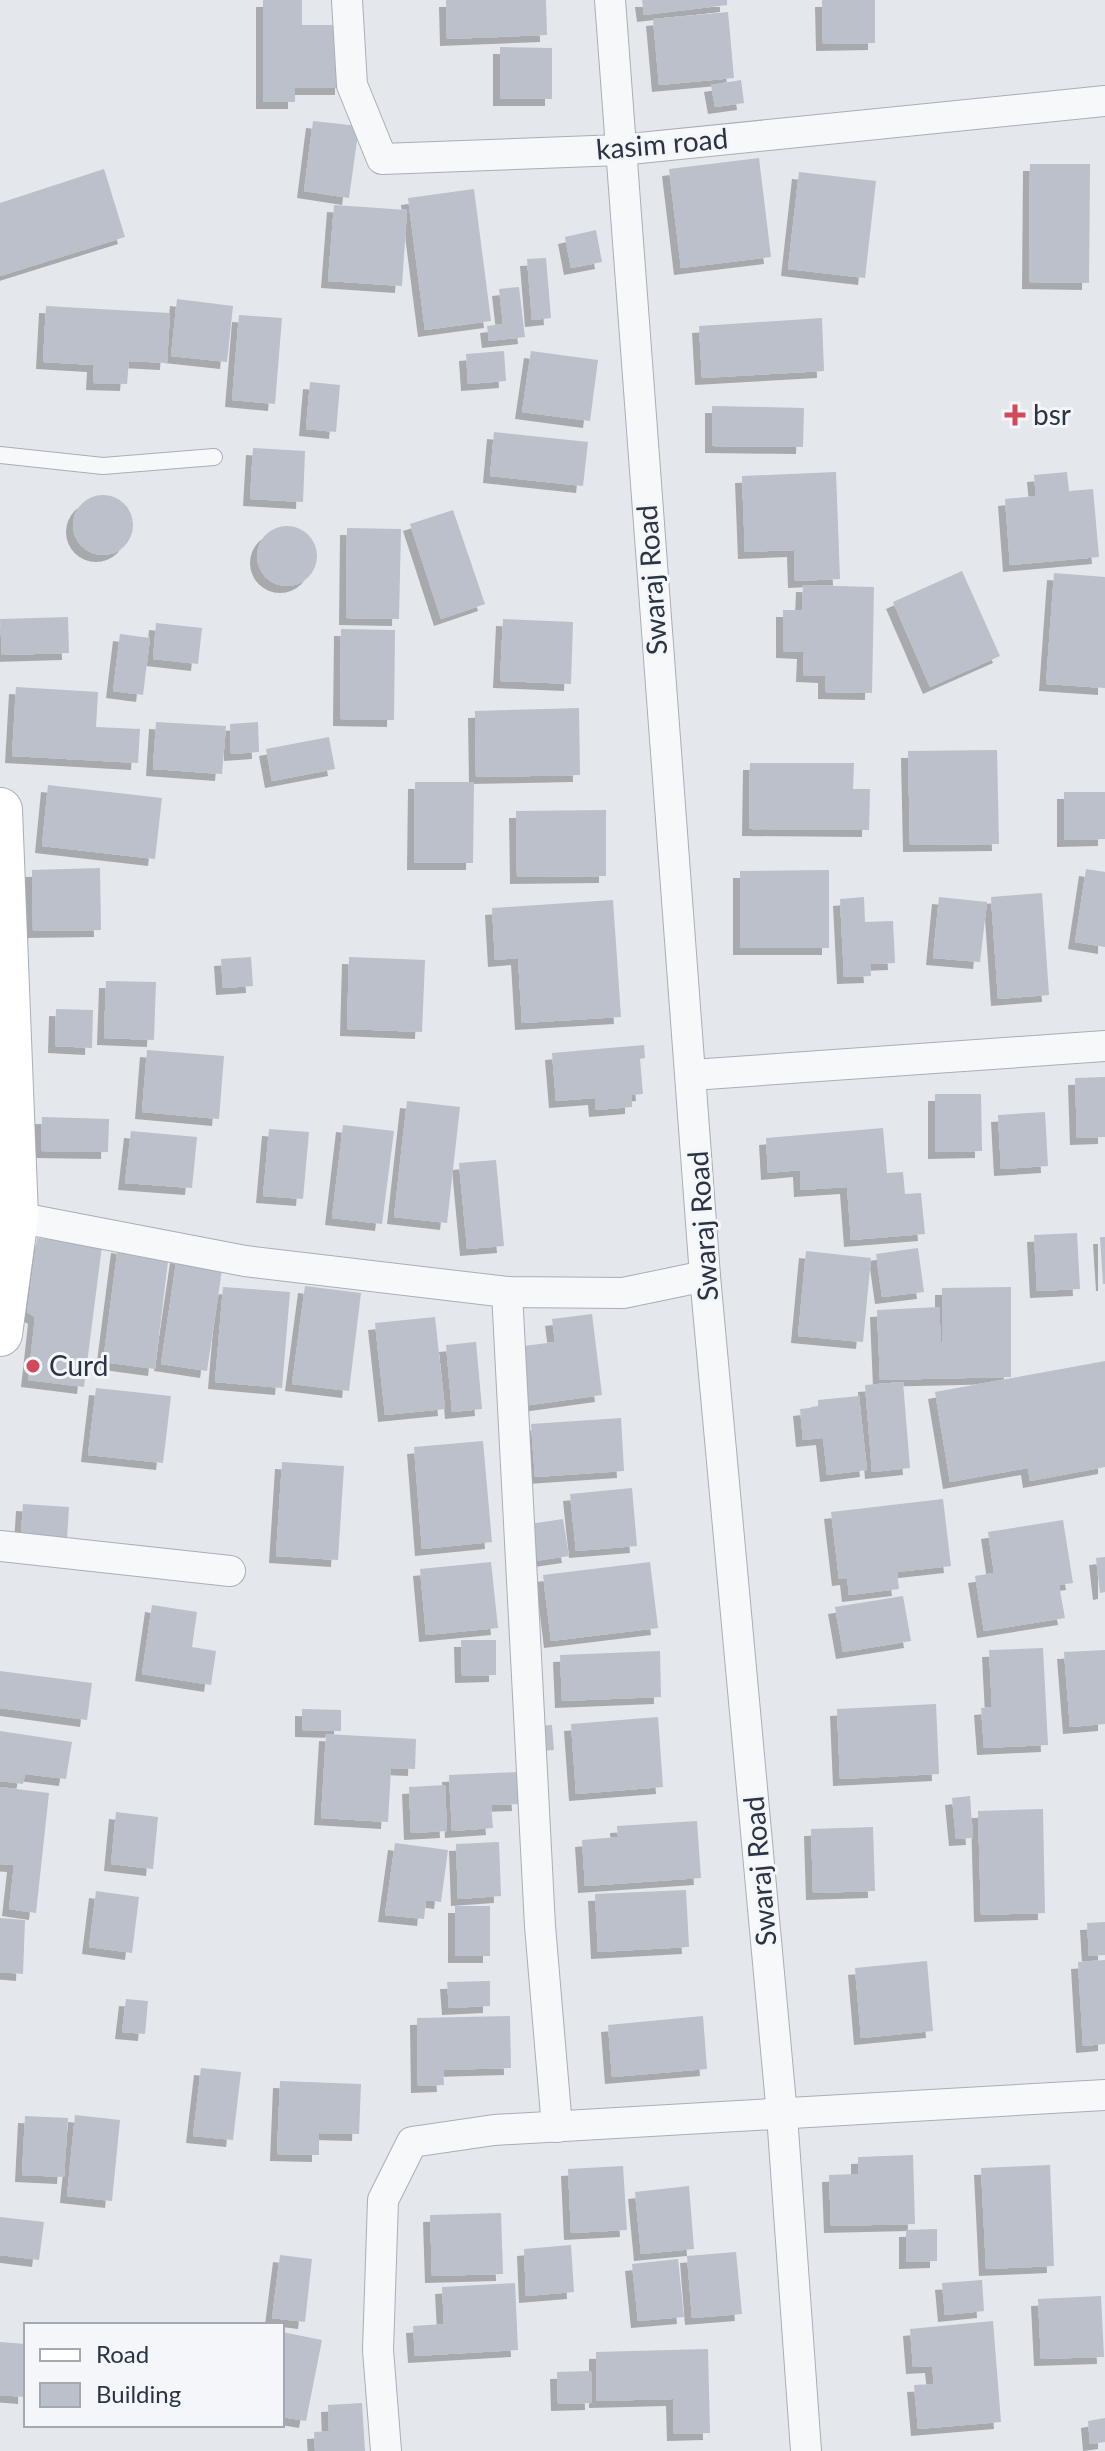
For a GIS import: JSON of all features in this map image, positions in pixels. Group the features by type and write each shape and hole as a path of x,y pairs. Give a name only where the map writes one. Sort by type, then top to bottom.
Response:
{"street":[{"name":"kasim road","path":"347,0 352,85 382,159 620,150 1105,101"},
{"name":"Swaraj Road","path":"610,0 705,1276 782,2115 806,2451"},
{"path":"0,1334 16,1217 1,827"},
{"path":"692,1075 1105,1046"},
{"path":"16,1217 245,1261 507,1292 623,1293 705,1276"},
{"path":"507,1292 540,1926 557,2127"},
{"path":"0,1546 230,1571"},
{"path":"386,2451 378,2350 383,2200 412,2142 494,2130 1105,2095"}],"lane":[{"path":"0,455 103,466 214,457"}],"building":[{"path":"263,0 302,0 302,25 342,25 342,88 295,88 295,102 263,102"},
{"path":"446,0 546,0 547,35 447,39"},
{"path":"642,0 727,0 727,5 644,15"},
{"path":"822,0 875,0 875,43 823,44"},
{"path":"728,12 734,78 659,85 653,19"},
{"path":"500,47 552,48 552,99 500,99"},
{"path":"741,80 744,103 715,107 711,85"},
{"path":"313,121 359,126 349,198 304,191"},
{"path":"759,158 771,257 681,268 669,169"},
{"path":"1030,164 1090,164 1089,283 1029,282"},
{"path":"104,169 125,237 0,276 0,203"},
{"path":"799,172 876,181 865,278 788,269"},
{"path":"474,189 491,321 425,330 408,198"},
{"path":"334,205 407,210 402,286 328,281"},
{"path":"596,230 602,262 571,268 565,237"},
{"path":"546,258 551,318 532,320 527,259"},
{"path":"519,287 525,337 489,341 487,326 503,324 499,289"},
{"path":"177,299 233,306 227,362 171,356"},
{"path":"46,306 170,313 167,363 129,361 127,384 93,383 94,365 43,362"},
{"path":"239,315 282,318 275,404 232,400"},
{"path":"822,318 824,371 702,378 699,326"},
{"path":"504,351 506,381 468,384 466,354"},
{"path":"531,351 598,360 590,421 522,412"},
{"path":"310,382 340,385 336,432 306,429"},
{"path":"712,406 804,408 803,447 712,446"},
{"path":"494,432 588,442 583,486 490,476"},
{"path":"253,448 305,451 303,502 250,499"},
{"path":"836,472 840,579 795,581 794,550 745,552 742,476"},
{"path":"1067,472 1069,491 1093,489 1099,557 1010,565 1005,499 1036,496 1034,475"},
{"path":"103,495 114,497 124,504 131,514 131,536 124,546 114,553 103,555 92,553 82,546 75,536 73,525 75,514 82,504 92,497"},
{"path":"453,510 485,604 441,619 410,524"},
{"path":"287,526 298,528 308,535 315,545 315,567 308,577 298,584 287,586 276,584 266,577 259,567 257,556 259,545 266,535 276,528"},
{"path":"347,528 401,529 399,619 346,618"},
{"path":"962,571 1000,656 930,687 893,602"},
{"path":"1054,573 1105,577 1105,688 1046,684"},
{"path":"803,585 874,587 872,693 825,692 825,676 803,675 804,652 783,651 783,610 802,610"},
{"path":"68,617 69,653 2,655 0,619"},
{"path":"503,619 573,622 571,684 500,681"},
{"path":"156,623 202,628 198,664 153,659"},
{"path":"341,629 395,630 394,720 340,719"},
{"path":"120,634 150,638 143,695 113,691"},
{"path":"16,687 98,692 96,727 140,729 138,763 12,756"},
{"path":"579,708 580,775 476,777 475,711"},
{"path":"156,722 226,726 222,774 153,769"},
{"path":"258,722 259,752 231,754 230,724"},
{"path":"329,737 335,769 272,781 266,749"},
{"path":"997,750 999,844 910,845 908,751"},
{"path":"750,763 854,763 853,789 870,789 869,830 749,829"},
{"path":"415,782 474,782 473,863 414,863"},
{"path":"48,785 162,798 155,859 42,846"},
{"path":"1064,792 1105,792 1105,839 1064,840"},
{"path":"606,810 606,876 517,877 516,811"},
{"path":"100,868 101,930 33,931 32,870"},
{"path":"1086,869 1105,872 1105,947 1075,942"},
{"path":"829,870 829,948 740,948 740,871"},
{"path":"1042,893 1049,995 998,999 991,897"},
{"path":"864,897 865,922 893,921 895,963 870,964 871,976 844,977 840,899"},
{"path":"939,897 987,902 980,962 933,958"},
{"path":"613,900 621,1017 522,1023 518,958 495,960 492,908"},
{"path":"251,957 253,986 223,988 221,959"},
{"path":"349,957 425,960 422,1032 347,1029"},
{"path":"106,981 156,982 154,1040 104,1038"},
{"path":"56,1009 93,1010 92,1048 55,1046"},
{"path":"644,1045 645,1058 640,1059 643,1094 632,1095 632,1107 596,1110 595,1098 556,1101 552,1053"},
{"path":"147,1050 224,1056 219,1119 142,1112"},
{"path":"1105,1077 1105,1137 1077,1138 1075,1078"},
{"path":"935,1094 981,1094 982,1151 935,1152"},
{"path":"407,1101 460,1107 447,1223 394,1217"},
{"path":"1045,1112 1048,1166 1001,1169 998,1115"},
{"path":"42,1117 109,1119 108,1152 41,1151"},
{"path":"343,1125 394,1131 382,1224 332,1218"},
{"path":"883,1128 887,1173 903,1172 905,1194 921,1193 925,1234 851,1240 847,1187 801,1190 800,1170 768,1173 766,1138"},
{"path":"269,1129 309,1132 303,1199 263,1196"},
{"path":"131,1131 197,1137 192,1188 125,1183"},
{"path":"496,1160 504,1246 467,1249 459,1163"},
{"path":"1077,1233 1080,1289 1037,1291 1034,1235"},
{"path":"1100,1237 1105,1237 1105,1284 1103,1284"},
{"path":"37,1238 102,1246 84,1387 28,1380 35,1317 27,1312"},
{"path":"118,1246 169,1253 155,1369 103,1362"},
{"path":"918,1248 924,1292 882,1297 876,1254"},
{"path":"806,1251 871,1258 863,1342 798,1336"},
{"path":"177,1256 223,1263 207,1371 161,1364"},
{"path":"305,1286 361,1293 349,1391 292,1384"},
{"path":"223,1287 290,1292 282,1388 215,1382"},
{"path":"1011,1287 1011,1377 880,1380 877,1310 939,1307 942,1358 942,1288"},
{"path":"592,1314 602,1395 523,1406 516,1347 555,1342 552,1319"},
{"path":"435,1317 445,1409 385,1415 375,1323"},
{"path":"476,1342 482,1409 452,1412 446,1345"},
{"path":"1105,1361 1105,1467 1030,1481 1028,1468 950,1482 935,1392"},
{"path":"903,1382 910,1468 872,1472 865,1385"},
{"path":"96,1388 171,1396 163,1463 88,1455"},
{"path":"859,1396 867,1470 827,1475 823,1438 803,1440 800,1409 818,1407 818,1400"},
{"path":"621,1418 624,1471 535,1477 531,1424"},
{"path":"483,1441 492,1542 422,1549 414,1447"},
{"path":"282,1462 344,1466 338,1560 276,1556"},
{"path":"632,1488 637,1546 576,1551 570,1494"},
{"path":"943,1499 951,1566 897,1572 899,1589 849,1595 847,1578 839,1579 831,1512"},
{"path":"23,1504 69,1507 67,1539 21,1536"},
{"path":"563,1519 569,1556 528,1562 523,1525"},
{"path":"1063,1520 1073,1583 1059,1585 1065,1618 984,1631 975,1576 994,1573 988,1532"},
{"path":"1105,1557 1105,1592 1100,1593 1096,1558"},
{"path":"491,1562 498,1628 426,1635 420,1569"},
{"path":"650,1562 658,1628 551,1641 543,1575"},
{"path":"903,1596 911,1641 843,1652 835,1607"},
{"path":"152,1605 197,1612 192,1647 216,1651 211,1685 142,1674"},
{"path":"461,1640 496,1640 496,1675 462,1676"},
{"path":"1043,1648 1048,1745 984,1748 981,1708 992,1707 989,1650"},
{"path":"1105,1650 1105,1724 1070,1727 1064,1652"},
{"path":"660,1651 661,1697 562,1701 560,1655"},
{"path":"0,1671 92,1683 87,1720 0,1708"},
{"path":"936,1704 939,1774 840,1779 837,1709"},
{"path":"302,1709 341,1710 341,1731 302,1730"},
{"path":"658,1717 663,1787 576,1794 571,1724"},
{"path":"552,1725 554,1750 539,1751 537,1726"},
{"path":"0,1731 72,1742 66,1779 25,1774 23,1784 0,1781"},
{"path":"326,1734 416,1739 415,1769 391,1768 388,1822 321,1818"},
{"path":"517,1772 519,1804 491,1805 493,1828 452,1831 449,1775"},
{"path":"445,1785 447,1831 411,1833 409,1787"},
{"path":"0,1787 49,1793 36,1913 9,1909 14,1865 0,1864"},
{"path":"970,1796 973,1838 956,1839 952,1798"},
{"path":"1043,1809 1045,1913 981,1915 978,1811"},
{"path":"116,1812 158,1817 153,1869 111,1864"},
{"path":"697,1821 701,1878 585,1886 582,1840 618,1837 617,1826"},
{"path":"873,1827 875,1891 813,1893 811,1829"},
{"path":"499,1842 501,1896 458,1899 456,1844"},
{"path":"395,1843 448,1850 441,1902 426,1900 424,1919 385,1915"},
{"path":"686,1890 689,1947 598,1952 595,1894"},
{"path":"96,1891 139,1897 132,1953 89,1947"},
{"path":"455,1906 490,1906 490,1956 455,1956"},
{"path":"0,1918 25,1920 23,1974 0,1972"},
{"path":"1105,1922 1105,1955 1089,1956 1087,1923"},
{"path":"1105,1960 1105,2044 1083,2046 1078,1962"},
{"path":"927,1961 933,2031 861,2038 855,1968"},
{"path":"490,1981 490,2006 449,2008 447,1982"},
{"path":"126,1999 148,2001 145,2034 122,2032"},
{"path":"510,2016 511,2068 443,2070 444,2085 418,2086 417,2018"},
{"path":"703,2016 707,2069 612,2077 608,2025"},
{"path":"201,2068 241,2072 233,2140 193,2136"},
{"path":"280,2081 361,2084 359,2134 319,2133 319,2155 277,2154"},
{"path":"75,2115 120,2120 112,2201 67,2196"},
{"path":"25,2116 68,2118 64,2177 22,2175"},
{"path":"913,2155 915,2224 831,2226 829,2175 858,2174 858,2157"},
{"path":"1050,2165 1054,2266 986,2269 981,2168"},
{"path":"623,2166 627,2230 571,2233 568,2169"},
{"path":"689,2186 694,2249 641,2254 635,2192"},
{"path":"501,2213 503,2274 432,2276 430,2215"},
{"path":"0,2217 44,2222 39,2260 0,2255"},
{"path":"937,2229 937,2261 906,2262 906,2230"},
{"path":"571,2245 574,2292 526,2296 524,2249"},
{"path":"736,2252 742,2314 692,2318 687,2256"},
{"path":"280,2255 312,2259 305,2322 272,2318"},
{"path":"678,2259 684,2317 638,2321 632,2264"},
{"path":"982,2280 984,2311 945,2315 942,2283"},
{"path":"515,2283 518,2350 415,2356 413,2326 444,2324 442,2287"},
{"path":"1101,2296 1104,2357 1041,2359 1038,2299"},
{"path":"993,2321 1001,2422 918,2429 914,2385 934,2384 932,2366 913,2367 910,2329"},
{"path":"284,2332 322,2340 306,2421 284,2417"},
{"path":"0,2342 24,2344 24,2397 0,2395"},
{"path":"708,2349 710,2433 674,2434 673,2399 596,2401 596,2352"},
{"path":"591,2371 592,2403 558,2404 557,2372"},
{"path":"362,2403 365,2451 315,2451 314,2432 329,2431 328,2405"},
{"path":"1105,2418 1105,2442 1090,2444 1088,2421"}],"place":[{"name":"bsr","path":"1015,415"},
{"name":"Curd","path":"33,1366"}]}
